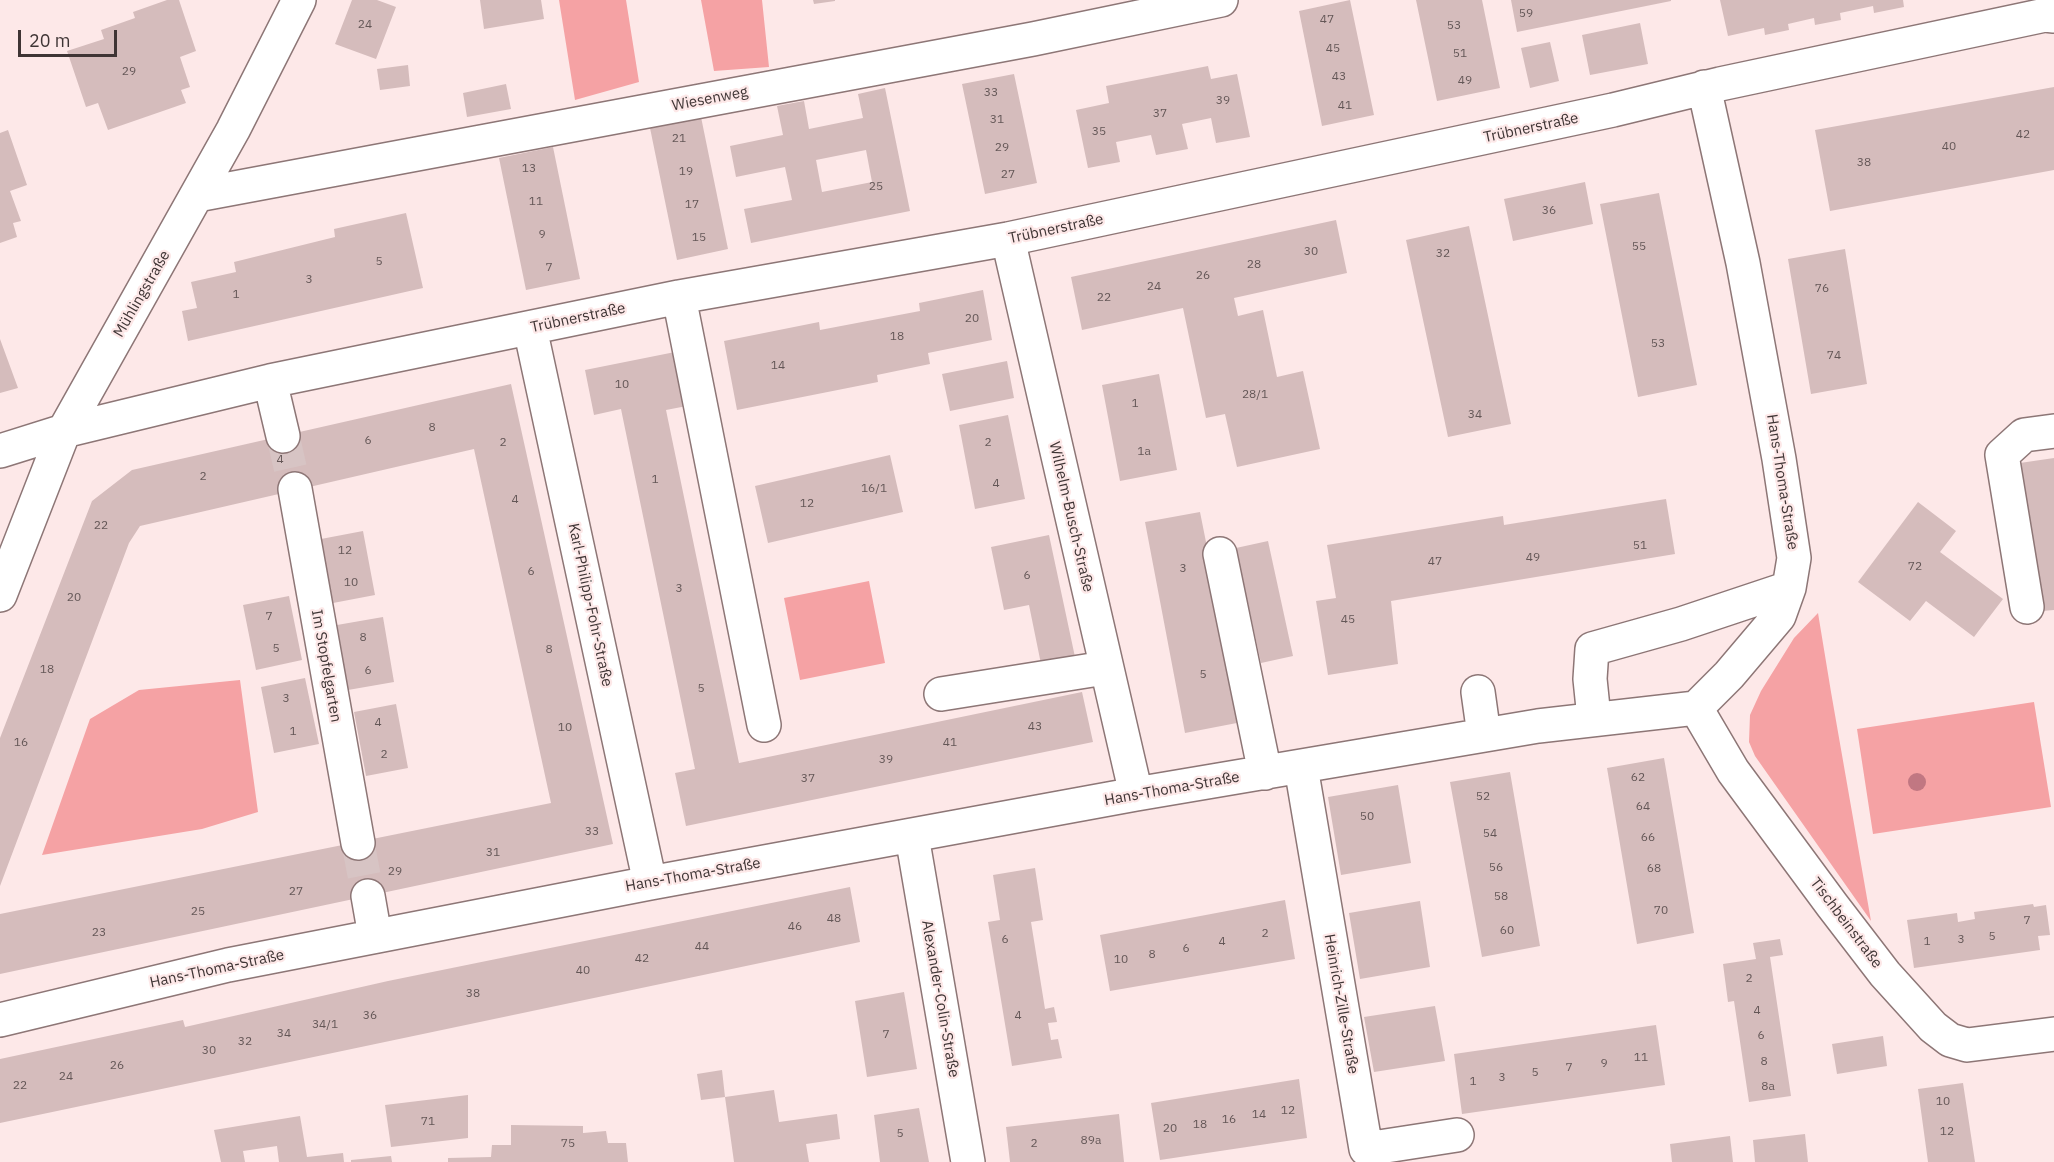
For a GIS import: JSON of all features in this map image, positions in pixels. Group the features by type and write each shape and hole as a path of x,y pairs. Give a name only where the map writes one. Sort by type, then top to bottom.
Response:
{"street":[{"name":"Mühlingstraße","path":"0,595 64,430 197,195 299,0"},
{"name":"Wiesenweg","path":"197,195 1033,39 1221,0"},
{"name":"Trübnerstraße","path":"0,451 64,430 270,381 679,297 1008,239 1613,110 1704,87 2051,10"},
{"name":"Hans-Thoma-Straße","path":"0,1020 228,965 650,883 1136,794 1484,735 1594,718 1696,708 1779,616 1789,588 1794,558 1779,459 1743,263 1704,87"},
{"name":"Wilhelm-Busch-Straße","path":"1008,239 1105,668 1136,794"},
{"path":"679,297 764,725"},
{"name":"Karl-Philipp-Fohr-Straße","path":"530,328 650,883"},
{"path":"270,381 283,436"},
{"path":"2027,607 2002,455 2024,435 2054,431"},
{"name":"Im Stopfelgarten","path":"295,489 358,843"},
{"path":"1220,554 1265,773"},
{"path":"1594,718 1590,679 1592,649 1681,624 1789,588"},
{"path":"941,694 1105,668"},
{"path":"1478,692 1484,735"},
{"name":"Tischbeinstraße","path":"1696,708 1733,771 1832,905 1885,974 1933,1027 1950,1040 1967,1045 2054,1034"},
{"name":"Heinrich-Zille-Straße","path":"1301,767 1366,1149 1457,1135"},
{"name":"Alexander-Colin-Straße","path":"912,836 968,1162"},
{"path":"368,896 375,936"}],"shaded area":[{"path":"559,0 626,0 639,82 575,100"},
{"path":"701,0 762,0 769,67 714,71"},
{"path":"869,581 885,663 800,680 784,598"},
{"path":"1818,613 1871,921 1755,756 1749,742 1750,715 1761,691 1794,638"},
{"path":"240,680 258,812 202,829 42,855 90,719 139,690"},
{"path":"2034,702 2051,807 1873,834 1857,729"}],"building":[{"path":"167,0 179,0 196,51 180,57 190,87 181,90 186,103 108,130 98,103 86,107 67,51 104,39 101,30 135,18 133,12"},
{"path":"352,0 377,0 396,7 376,59 335,44"},
{"path":"480,0 541,0 544,19 484,29"},
{"path":"813,0 835,0 835,1 814,4"},
{"path":"1350,0 1374,115 1322,126 1299,11"},
{"path":"1416,0 1482,0 1500,88 1437,101"},
{"path":"1511,0 1671,0 1671,1 1517,32"},
{"path":"1720,0 1903,0 1904,7 1874,13 1873,6 1840,13 1841,20 1815,25 1814,18 1788,24 1789,30 1765,35 1764,28 1728,36"},
{"path":"1640,23 1648,64 1590,75 1582,35"},
{"path":"1550,42 1559,81 1530,88 1521,48"},
{"path":"408,65 410,86 380,90 377,69"},
{"path":"1208,66 1211,79 1237,74 1250,137 1216,143 1211,118 1182,124 1188,149 1156,155 1151,135 1116,142 1120,162 1088,168 1076,110 1109,103 1106,86"},
{"path":"1014,74 1037,183 985,194 962,84"},
{"path":"506,84 511,109 467,117 463,93"},
{"path":"2054,87 2054,170 1830,211 1815,130"},
{"path":"885,88 910,211 751,243 744,209 792,200 785,167 736,177 730,146 783,135 777,106 804,101 809,129 863,118 858,94","holes":["866,150 872,182 822,192 816,160"]},
{"path":"701,117 728,249 677,260 650,128"},
{"path":"8,130 27,185 10,191 21,221 13,223 17,237 0,243 0,133"},
{"path":"553,147 580,279 526,290 499,158"},
{"path":"1585,182 1593,224 1513,241 1504,199"},
{"path":"1659,193 1697,385 1638,397 1600,204"},
{"path":"406,213 423,288 188,341 182,311 197,308 191,282 236,272 234,262 335,237 334,229"},
{"path":"1336,220 1347,273 1234,298 1238,316 1263,310 1277,377 1303,371 1320,449 1237,467 1225,414 1206,418 1183,308 1082,330 1071,277"},
{"path":"1469,226 1511,424 1448,437 1406,240"},
{"path":"1845,249 1867,384 1811,394 1788,259"},
{"path":"983,290 992,340 928,353 930,364 877,375 878,382 737,410 724,341 819,322 820,330 920,311 919,303"},
{"path":"0,339 18,388 0,393"},
{"path":"680,351 692,405 666,410 739,763 1082,692 1093,742 686,826 675,773 695,769 621,409 594,415 585,370"},
{"path":"1007,361 1014,398 950,411 942,374"},
{"path":"1159,374 1177,470 1120,481 1102,385"},
{"path":"511,384 613,844 0,974 0,914 551,803 474,449 140,526 129,543 0,886 0,738 92,501 132,470"},
{"path":"1008,415 1025,499 975,509 959,425"},
{"path":"890,455 903,512 768,543 755,486"},
{"path":"2054,458 2054,610 2042,611 2020,463"},
{"path":"1666,499 1675,554 1391,601 1398,664 1328,675 1316,601 1336,598 1327,545 1503,516 1504,525"},
{"path":"1918,502 1956,531 1940,552 2003,599 1974,637 1926,601 1910,621 1858,582"},
{"path":"1200,512 1242,722 1185,733 1145,522"},
{"path":"363,531 375,595 333,603 321,539"},
{"path":"1049,535 1075,657 1041,664 1029,605 1004,610 991,547"},
{"path":"1268,541 1293,656 1261,663 1236,548"},
{"path":"289,596 302,660 256,670 243,605"},
{"path":"383,617 394,682 348,690 337,625"},
{"path":"305,678 319,744 274,753 261,687"},
{"path":"396,704 408,768 366,776 354,712"},
{"path":"1664,758 1694,933 1637,944 1607,768"},
{"path":"1510,772 1540,946 1482,957 1450,782"},
{"path":"1398,785 1411,863 1341,875 1328,797"},
{"path":"1035,868 1043,920 1031,922 1045,1009 1054,1007 1057,1022 1048,1023 1051,1040 1058,1039 1062,1058 1012,1066 988,922 1000,920 993,875"},
{"path":"850,887 860,942 0,1123 0,1059 183,1020 185,1027 388,981"},
{"path":"1285,900 1295,959 1110,991 1100,935"},
{"path":"1420,901 1430,967 1360,979 1349,913"},
{"path":"2033,904 2034,907 2046,905 2050,935 2038,936 2040,950 1914,968 1907,920 1957,913 1958,922 1975,919 1974,912"},
{"path":"1780,939 1783,955 1770,957 1791,1096 1749,1102 1734,1001 1728,1002 1723,964 1756,959 1753,943"},
{"path":"904,992 917,1069 867,1077 855,1001"},
{"path":"1435,1006 1445,1061 1374,1072 1364,1017"},
{"path":"1656,1025 1665,1085 1462,1114 1454,1054"},
{"path":"1883,1036 1887,1066 1837,1074 1832,1044"},
{"path":"722,1070 725,1097 701,1100 697,1074"},
{"path":"1299,1079 1307,1138 1160,1160 1151,1103"},
{"path":"1963,1083 1975,1162 1928,1162 1918,1089"},
{"path":"774,1090 779,1122 837,1114 840,1139 806,1144 809,1162 734,1162 725,1097"},
{"path":"468,1095 468,1138 391,1147 385,1105"},
{"path":"919,1108 929,1162 880,1162 874,1115"},
{"path":"1119,1114 1124,1162 1010,1162 1006,1127"},
{"path":"300,1116 307,1157 343,1153 344,1162 279,1162 277,1146 243,1151 245,1162 221,1162 214,1130"},
{"path":"511,1125 583,1126 583,1133 606,1131 608,1143 626,1143 628,1162 448,1162 448,1158 491,1157 492,1145 511,1145"},
{"path":"1805,1134 1808,1162 1755,1162 1753,1140"},
{"path":"1730,1136 1733,1162 1672,1162 1670,1144"},
{"path":"391,1156 392,1162 351,1162 351,1160"}],"tunnel":[{"path":"283,436 295,489"},
{"path":"358,843 368,896"}]}
